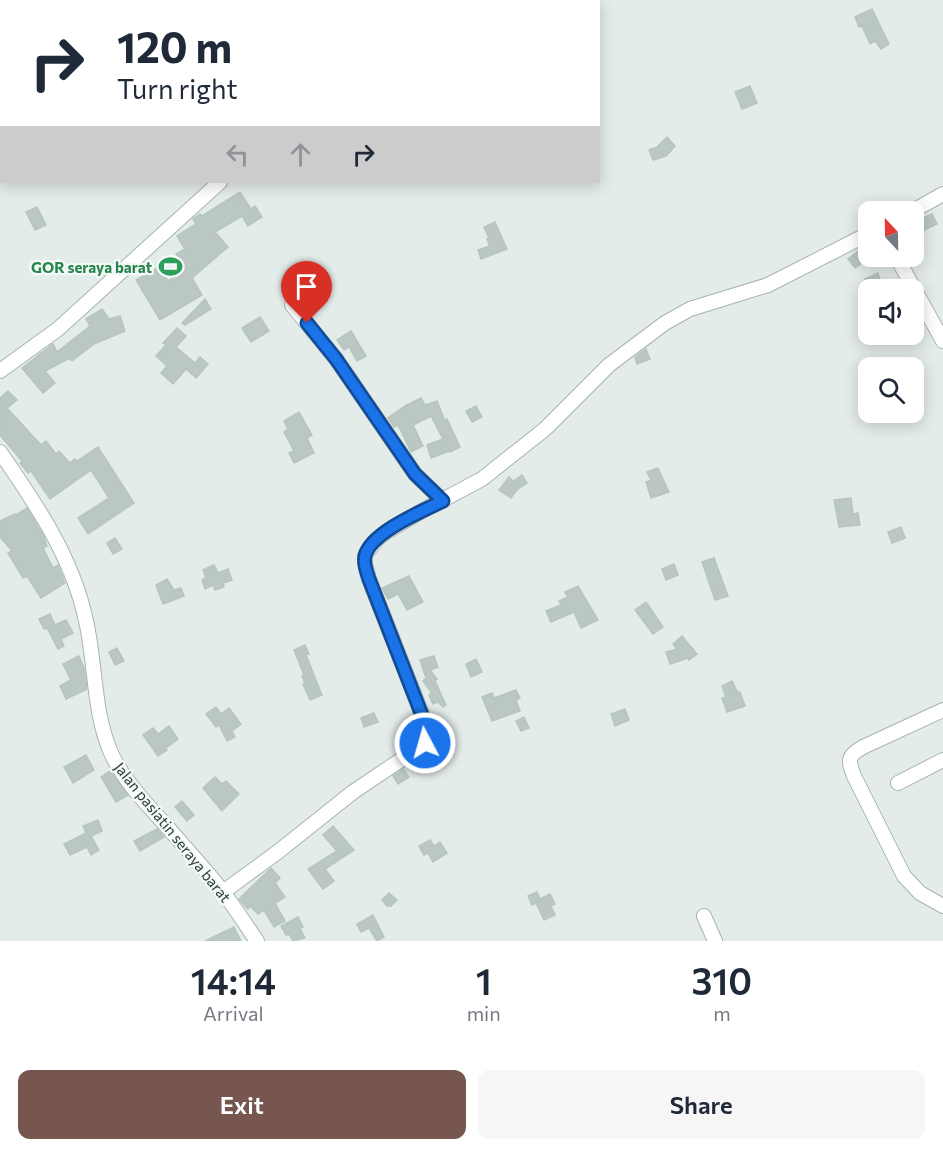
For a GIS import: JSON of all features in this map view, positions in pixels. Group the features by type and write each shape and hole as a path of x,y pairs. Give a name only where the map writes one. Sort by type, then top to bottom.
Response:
{"street":[{"path":"0,370 58,329 219,183"},
{"path":"924,205 943,194"},
{"path":"223,892 353,792 427,740 429,736 369,579 365,555 370,546 386,532 482,479 545,429 609,365 665,323 690,309 768,285 858,239"},
{"path":"902,267 943,341"},
{"path":"292,305 336,359 415,474 443,501"},
{"name":"Jalan pasiatin seraya barat","path":"0,452 52,533 76,587 86,619 99,707 112,754 144,800 223,892 257,941"},
{"path":"943,710 863,747 853,754 850,762 854,776 904,876 920,893 943,906"},
{"path":"898,783 943,760"},
{"path":"704,916 715,941"}],"building":[{"path":"872,9 889,44 881,49 875,41 870,44 855,17"},
{"path":"750,86 757,103 742,109 735,92"},
{"path":"667,137 675,146 666,156 653,160 649,150 657,147"},
{"path":"240,192 251,209 255,206 262,217 248,226 242,216 215,232 228,247 192,278 202,295 160,320 136,280 159,267 168,281 186,270 176,254 185,249 177,236 196,224 193,219 200,214 202,216"},
{"path":"37,207 46,225 35,230 26,212"},
{"path":"932,214 937,224 924,230 924,218"},
{"path":"495,222 507,249 481,259 478,250 490,246 484,227"},
{"path":"858,251 858,266 855,268 848,259"},
{"path":"878,273 880,279 865,279"},
{"path":"205,299 211,309 185,325 182,323"},
{"path":"102,309 109,319 120,316 125,331 94,344 72,361 70,358 45,371 55,383 43,393 22,368 53,344 57,352 90,326 86,319"},
{"path":"260,317 269,331 251,342 242,328"},
{"path":"177,328 186,336 176,347 195,363 200,357 208,364 196,378 186,369 173,384 161,373 167,366 156,356 166,345 163,343"},
{"path":"351,331 366,356 357,361 349,347 344,350 337,340"},
{"path":"646,349 650,359 637,364 635,357"},
{"path":"8,391 17,400 7,408 41,445 46,441 56,454 59,451 70,463 98,447 134,503 88,534 78,518 109,498 91,470 50,499 31,471 28,473 20,463 22,461 0,435 0,398"},
{"path":"421,398 425,405 437,401 460,447 431,458 427,445 443,439 431,416 413,425 423,446 411,452 398,425 394,427 388,418"},
{"path":"476,406 482,417 472,422 466,411"},
{"path":"299,412 312,435 307,438 314,453 294,463 289,453 294,451 284,432 288,429 284,421"},
{"path":"658,468 669,492 651,498 646,482 651,480 647,472"},
{"path":"522,475 527,483 511,498 499,490 509,477 513,481"},
{"path":"851,498 853,514 858,513 860,525 839,527 834,500"},
{"path":"27,508 44,537 47,546 43,548 53,568 58,565 65,583 41,598 27,576 23,578 8,553 12,551 0,537 0,521"},
{"path":"901,527 905,538 892,543 888,532"},
{"path":"115,538 122,549 113,554 107,543"},
{"path":"714,558 728,596 715,600 702,562"},
{"path":"674,564 678,575 666,580 662,569"},
{"path":"214,565 218,573 228,569 232,580 223,583 224,587 215,590 213,585 205,589 202,580 206,578 203,570"},
{"path":"409,576 423,602 407,610 398,594 388,599 382,588"},
{"path":"167,579 174,590 181,588 184,596 163,604 156,585"},
{"path":"578,586 598,620 581,628 574,612 551,622 546,611 561,605 559,601 568,597 565,592"},
{"path":"646,602 663,627 653,634 635,610"},
{"path":"50,614 55,625 66,620 73,633 61,639 64,646 58,649 47,628 44,629 39,619"},
{"path":"682,636 697,654 689,660 688,658 670,664 666,652 677,649 673,644"},
{"path":"305,645 309,654 306,655 322,695 310,700 303,684 305,684 302,676 304,675 294,650"},
{"path":"117,648 124,661 115,665 109,652"},
{"path":"79,656 84,668 87,689 66,699 60,686 71,680 63,664"},
{"path":"434,656 438,667 430,670 437,679 435,681 446,705 443,707 438,702 433,704 429,695 432,693 423,681 426,678 420,660"},
{"path":"476,659 482,672 471,677 466,664"},
{"path":"732,681 738,693 740,692 745,706 727,712 722,698 726,697 722,686"},
{"path":"516,690 520,698 516,700 520,711 492,721 482,697 492,693 494,698"},
{"path":"216,707 221,714 229,708 241,724 232,731 235,737 227,741 219,725 216,727 206,714"},
{"path":"625,709 629,720 615,726 611,714"},
{"path":"374,713 378,722 364,727 361,718"},
{"path":"524,717 529,728 521,731 516,721"},
{"path":"169,726 178,739 158,756 143,735 153,728 158,734"},
{"path":"86,755 94,770 73,783 64,767"},
{"path":"403,769 409,777 398,784 393,776"},
{"path":"110,771 128,795 116,802 101,777"},
{"path":"215,777 222,784 226,781 239,794 222,811 203,788"},
{"path":"182,801 194,815 187,821 175,807"},
{"path":"98,820 102,831 91,836 99,850 91,855 87,847 70,855 64,844 86,833 83,826"},
{"path":"333,826 354,850 325,869 334,881 323,889 308,869 337,851 323,835"},
{"path":"157,829 164,837 140,851 134,841"},
{"path":"430,840 434,846 440,842 447,853 433,862 428,853 424,855 419,846"},
{"path":"271,868 280,878 275,883 285,897 275,903 285,921 274,927 264,910 258,914 250,906 248,909 239,899"},
{"path":"537,892 540,899 550,894 555,904 551,906 555,915 544,920 536,903 532,905 528,896"},
{"path":"389,893 397,900 391,906 387,906 382,900"},
{"path":"373,915 384,937 377,941 369,928 361,932 357,924"},
{"path":"298,917 305,938 293,941 281,926"},
{"path":"234,927 241,941 205,941"}],"place":[{"name":"GOR seraya barat","path":"170,267"}],"route":[{"path":"307,323 336,359 415,474 443,501 386,532 370,546 365,555 369,579 425,723 429,736 425,743"}]}
